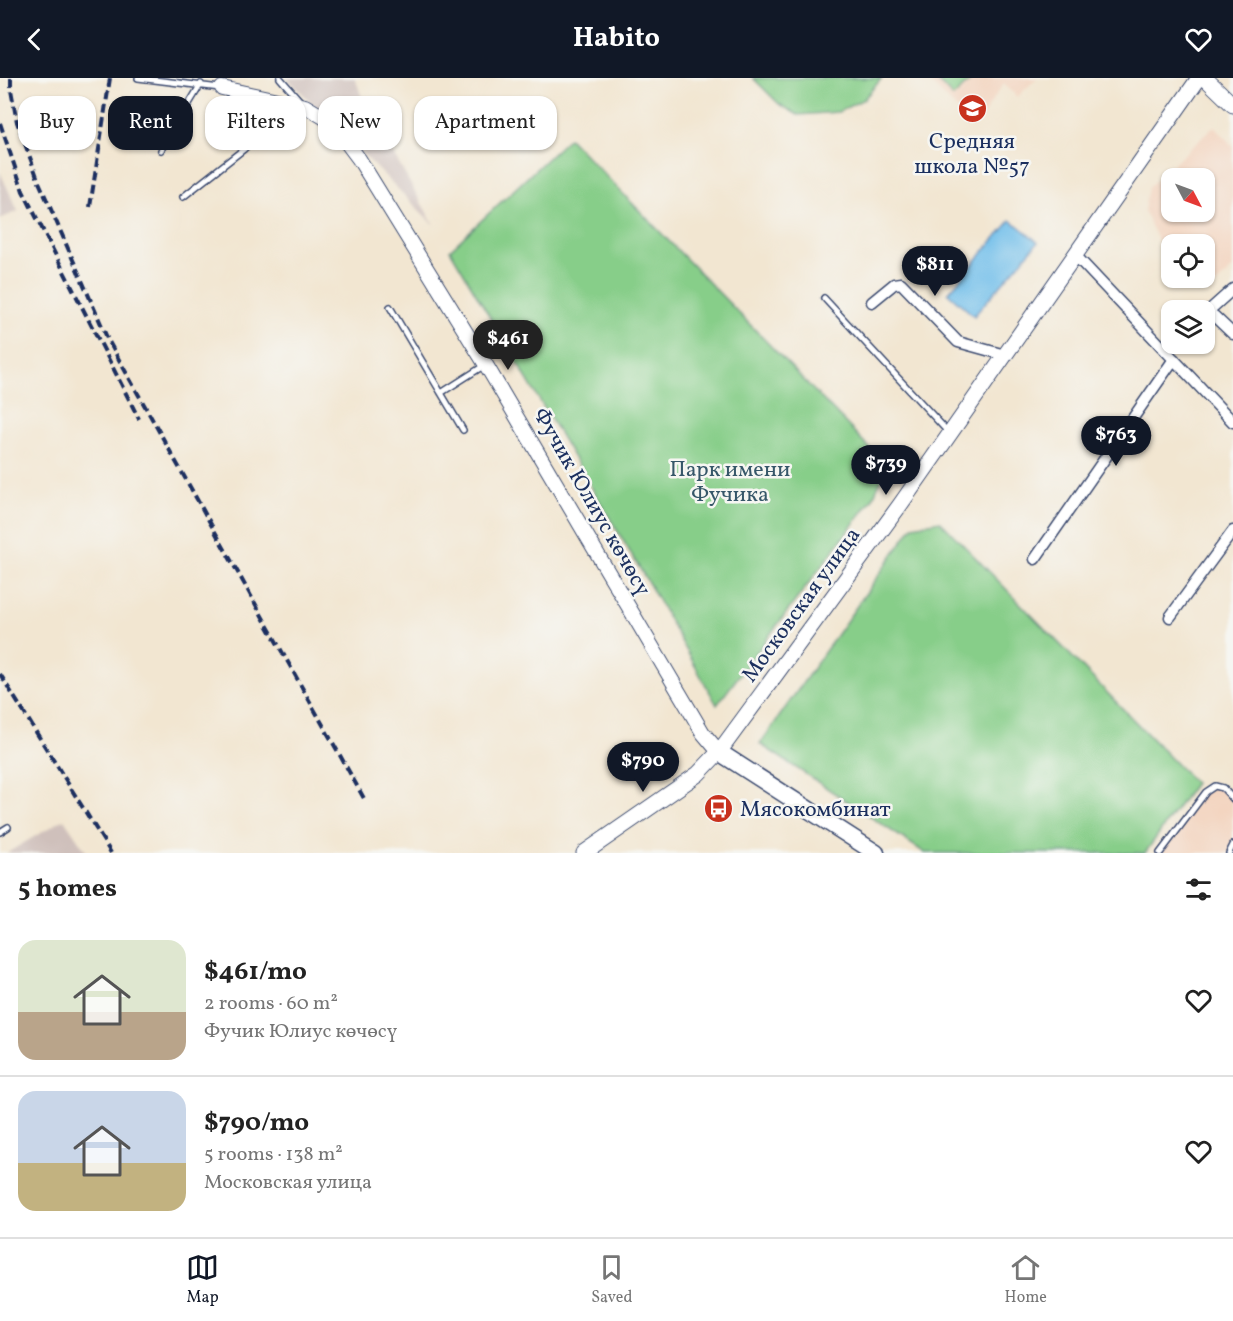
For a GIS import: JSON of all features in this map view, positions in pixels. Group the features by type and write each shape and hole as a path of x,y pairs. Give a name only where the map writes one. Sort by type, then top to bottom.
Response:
{"main road":[{"name":"Московская улица","path":"584,853 698,774 718,752 950,434 1199,78"},
{"path":"1205,78 1233,105"},
{"name":"Фучик Юлиус көчөсү","path":"718,752 876,853"}],"street":[{"name":"Фучик Юлиус көчөсү","path":"224,83 264,96"},
{"name":"Фучик Юлиус көчөсү","path":"306,107 331,125 359,159 486,364 703,734 718,752"},
{"path":"1076,256 1161,339"},
{"path":"872,302 894,284 901,283 958,342 1005,356"},
{"path":"1215,309 1233,289"},
{"path":"1215,320 1233,334"},
{"path":"1172,354 1233,422"},
{"path":"1035,559 1174,359"},
{"path":"1170,617 1233,531"}],"lane":[{"path":"138,78 201,84 224,83"},
{"path":"280,78 296,96"},
{"path":"193,97 201,84"},
{"path":"183,196 243,150"},
{"path":"824,298 950,434"},
{"path":"390,307 463,430"},
{"path":"441,393 486,364"},
{"path":"1160,853 1206,792 1215,786 1223,788 1233,799"},
{"path":"0,832 8,827"},
{"path":"1229,853 1233,845"}],"shaded area":[{"path":"287,78 355,78 361,96 318,96 318,109"},
{"name":"Средняя школа №57","path":"926,78 1037,78 1017,97 1004,83 981,118 973,125"},
{"path":"1214,126 1233,146 1233,268 1215,285 1215,234 1161,234 1161,246 1144,211 1148,188 1161,176 1161,222 1215,222 1215,168 1169,168"},
{"path":"359,150 391,150 434,225"},
{"path":"0,172 18,211 0,219"},
{"path":"1202,288 1212,288 1207,293"},
{"path":"1207,784 1233,790 1233,853 1160,853"},
{"path":"64,819 87,853 7,853"}],"green space":[{"path":"753,78 882,78 864,99 838,112 798,115 779,104"},
{"path":"935,78 973,78 953,97"},
{"name":"Парк имени Фучика","path":"569,138 887,466 873,498 717,705 649,584 450,250"},
{"path":"940,521 1195,783 1145,853 925,853 760,744 913,526"}],"water":[{"path":"1011,220 1038,242 974,316 948,293"}],"railway":[{"path":"11,78 17,122 39,182 108,340 366,802"},
{"path":"90,207 110,78"},
{"path":"0,123 23,191 139,419"},
{"path":"0,674 111,853"}],"place":[{"name":"Средняя школа №57","path":"972,108"},
{"name":"Мясокомбинат","path":"719,808"}]}
